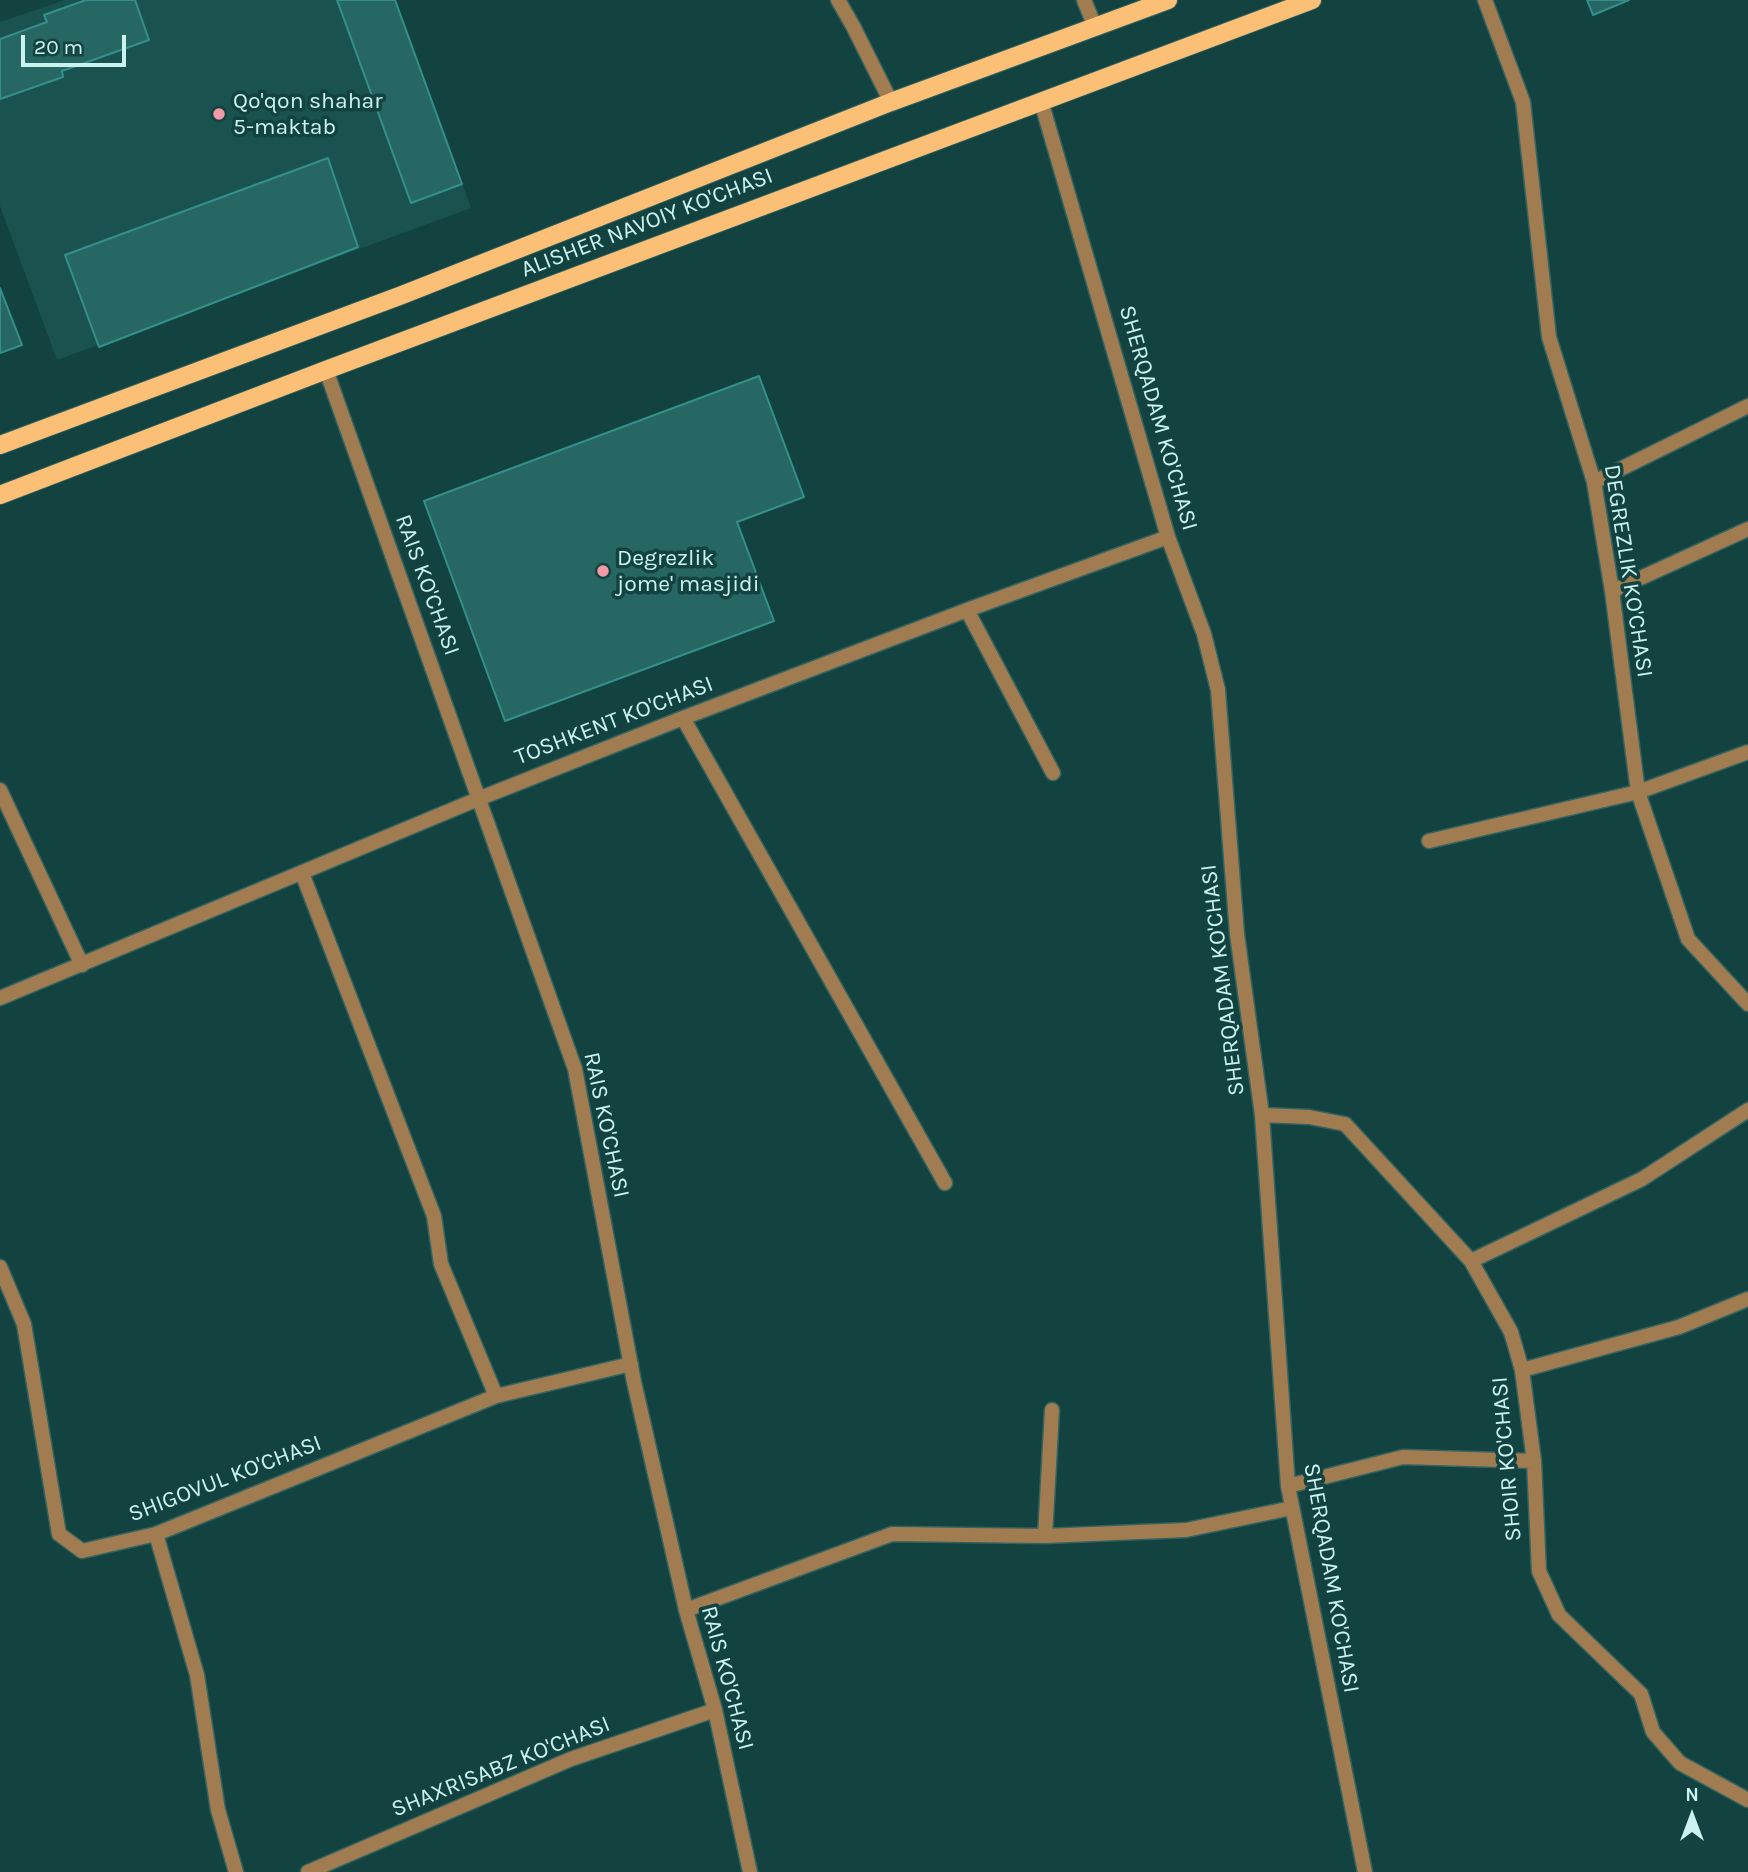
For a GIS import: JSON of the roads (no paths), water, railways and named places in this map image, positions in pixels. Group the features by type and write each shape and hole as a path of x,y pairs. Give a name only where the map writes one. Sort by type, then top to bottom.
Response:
{"main road":[{"name":"ALISHER NAVOIY KO'CHASI","path":"0,445 402,295 891,103 1168,0"},
{"name":"ALISHER NAVOIY KO'CHASI","path":"0,495 1312,0"}],"street":[{"path":"838,0 891,103"},
{"path":"1084,0 1095,27"},
{"name":"DEGREZLIK KO'CHASI","path":"1485,0 1523,103 1549,337 1594,482 1612,591 1638,792 1688,939 1748,1004"},
{"name":"SHERQADAM KO'CHASI","path":"1041,101 1168,537 1204,634 1218,691 1237,934 1262,1115 1288,1486 1365,1872"},
{"name":"RAIS KO'CHASI","path":"326,370 575,1069 631,1364 686,1610 715,1710 750,1872"},
{"path":"1594,482 1748,405"},
{"path":"1612,591 1748,529"},
{"name":"TOSHKENT KO'CHASI","path":"0,998 478,799 682,718 1168,537"},
{"path":"967,610 1053,774"},
{"path":"682,718 945,1183"},
{"path":"1429,841 1638,792 1748,752"},
{"path":"0,790 82,965"},
{"path":"302,873 434,1216 441,1264 496,1396"},
{"path":"1471,1261 1642,1179 1748,1110"},
{"name":"SHOIR KO'CHASI","path":"1262,1115 1309,1116 1345,1124 1471,1261 1511,1332 1522,1370 1534,1461 1539,1571 1559,1615 1641,1694 1653,1732 1680,1763 1748,1800"},
{"name":"SHIGOVUL KO'CHASI","path":"0,1267 24,1324 59,1534 82,1551 156,1534 496,1396 631,1364"},
{"path":"1522,1370 1679,1327 1748,1299"},
{"path":"1045,1536 1052,1410"},
{"path":"1288,1486 1403,1457 1534,1461"},
{"path":"686,1610 892,1534 1045,1536 1186,1530 1292,1508"},
{"path":"156,1534 197,1675 218,1810 236,1872"},
{"name":"SHAXRISABZ KO'CHASI","path":"308,1872 571,1759 715,1710"}],"place":[{"name":"Qo'qon shahar 5-maktab","path":"219,114"},
{"name":"Degrezlik jome' masjidi","path":"603,571"}]}
